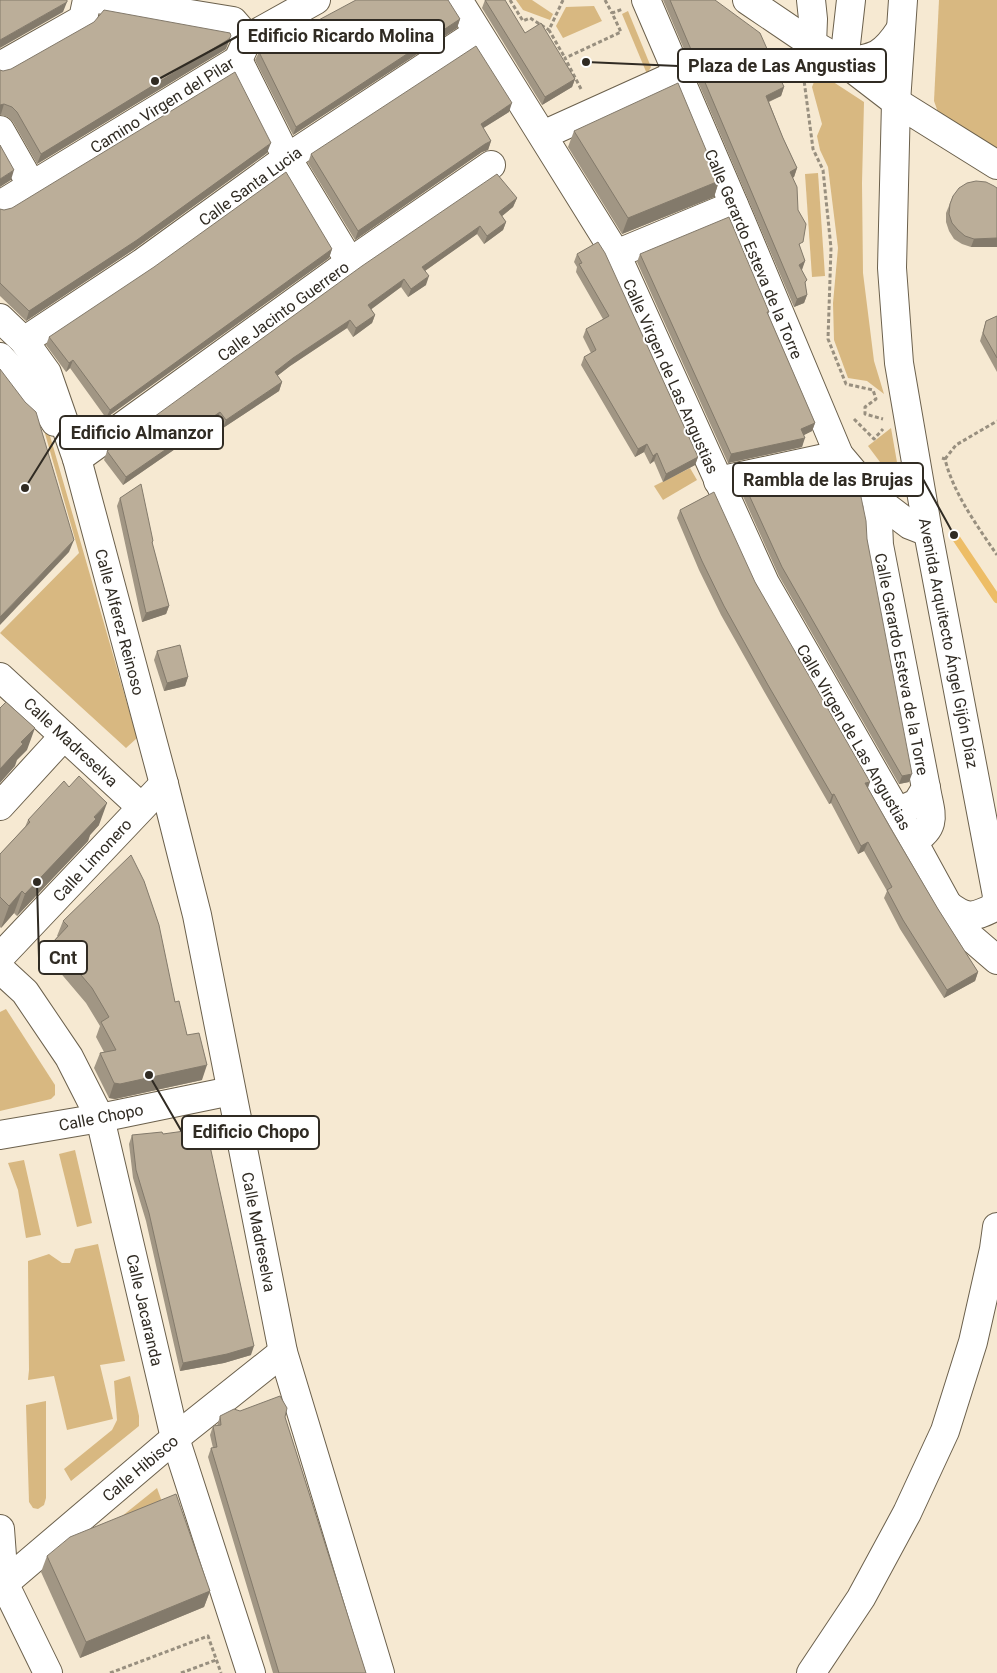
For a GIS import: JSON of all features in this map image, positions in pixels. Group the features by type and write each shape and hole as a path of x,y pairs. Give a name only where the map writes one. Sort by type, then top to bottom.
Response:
{"street":[{"path":"0,66 83,19 87,0"},
{"path":"103,0 190,7 236,30 286,158 350,262"},
{"name":"Camino Virgen del Pilar","path":"0,205 32,186 236,30 316,0"},
{"name":"Calle Virgen de Las Angustias","path":"458,0 616,254 765,583 897,812 961,929 997,960"},
{"path":"811,0 813,19 812,44"},
{"path":"844,62 851,0"},
{"name":"Avenida Arquitecto Ángel Gijón Díaz","path":"903,0 896,102 892,238 893,287 899,363 928,532 997,898"},
{"path":"754,2 812,44 844,62 896,102 997,166"},
{"name":"Calle Gerardo Esteva de la Torre","path":"635,4 678,74 839,454 877,500 910,525 928,532"},
{"path":"844,62 863,60 878,55 890,46 900,30"},
{"name":"Calle Santa Lucia","path":"24,341 142,264 286,158 477,33"},
{"path":"543,134 678,74"},
{"path":"0,130 32,186"},
{"name":"Calle Jacinto Guerrero","path":"77,460 350,262 491,165"},
{"path":"616,254 734,205"},
{"name":"Calle Alferez Reinoso","path":"0,318 24,341 47,373 77,460 164,784"},
{"name":"Calle Alferez Reinoso","path":"4,368 44,404 77,460"},
{"path":"718,481 839,454"},
{"name":"Calle Gerardo Esteva de la Torre","path":"877,500 879,545 926,788 917,804 897,812"},
{"name":"Calle Madreselva","path":"0,678 141,808"},
{"path":"0,806 64,736"},
{"name":"Calle Limonero","path":"3,951 164,784"},
{"name":"Calle Madreselva","path":"164,784 197,915 283,1352 380,1673"},
{"path":"913,841 925,834 932,821 926,788"},
{"path":"948,905 961,914 968,916 980,914 993,908 997,898"},
{"name":"Calle Jacaranda","path":"3,951 25,992 69,1057 100,1118 176,1438 251,1673"},
{"name":"Calle Chopo","path":"0,1135 100,1118 231,1091"},
{"path":"811,1673 861,1598 907,1513 945,1431 973,1342 994,1249 997,1227"},
{"name":"Calle Hibisco","path":"2,1585 176,1438 283,1352"},
{"path":"0,1529 2,1585 48,1673"}],"path":[{"path":"510,0 524,21 530,18 550,30 583,92"},
{"path":"550,30 563,0"},
{"path":"565,58 621,32 605,0"},
{"path":"612,13 635,4"},
{"path":"812,44 804,80 813,149 823,170 831,248 828,339 846,384 873,390 876,399 865,407 865,414 885,419 886,427 874,438 851,415"},
{"path":"997,421 956,445 945,459 948,474 978,527 997,555"},
{"path":"110,1673 208,1636 220,1673"},
{"path":"181,1673 216,1660"}],"shaded area":[{"path":"516,0 532,0 553,14 550,20 523,10"},
{"path":"939,0 997,0 997,151 939,115 934,101"},
{"path":"594,6 602,21 563,38 556,26 566,7"},
{"path":"628,11 651,67 647,74 622,14"},
{"path":"818,72 864,102 862,183 863,273 874,361 884,394 867,381 848,378 834,340 833,303 838,248 828,167 820,150 817,136 822,124 812,87"},
{"path":"818,173 825,276 812,277 805,174"},
{"path":"44,415 137,738 126,748 0,633 79,553 40,416"},
{"path":"891,428 898,468 889,474 868,446"},
{"path":"690,468 697,480 663,500 654,486"},
{"path":"6,1009 55,1085 55,1095 51,1099 0,1111 0,1012"},
{"path":"75,1150 92,1223 77,1227 59,1154"},
{"path":"24,1160 41,1235 26,1238 18,1190 8,1163"},
{"path":"98,1244 125,1361 100,1365 113,1419 67,1430 54,1376 28,1380 28,1261 49,1254 62,1263 70,1263 75,1249"},
{"path":"130,1376 139,1416 139,1426 71,1481 64,1469 112,1430 117,1420 114,1381"},
{"path":"46,1401 46,1498 44,1505 38,1509 33,1508 29,1502 26,1405"},
{"path":"157,1488 165,1510 101,1533"}],"building":[{"path":"0,0 67,0 67,2 0,40"},
{"path":"356,0 448,0 460,19 296,127 259,52"},
{"path":"485,0 505,0 525,33 541,23 575,79 545,97"},
{"path":"670,0 715,0 760,33 784,87 766,96 797,168 790,172 797,187 798,210 806,224 803,242 799,244 805,261 799,265 807,280 805,282 807,295 797,299"},
{"path":"104,10 230,33 231,36 41,154 17,112 12,107 4,104 0,105 0,70 11,69 94,22"},
{"path":"476,46 512,103 481,124 491,141 358,231 311,154"},
{"path":"235,72 271,143 137,240 29,311 0,283 0,209 12,208"},
{"path":"678,83 719,181 628,218 574,131"},
{"path":"0,145 14,170 0,179"},
{"path":"286,172 332,249 110,410 73,360 69,363 49,337 154,267"},
{"path":"497,174 517,198 499,212 506,222 487,236 480,226 422,267 429,276 411,289 404,279 368,305 375,315 356,328 350,320 275,372 282,382 226,420 220,412 126,477 107,451 362,266"},
{"path":"976,181 986,182 997,188 997,238 974,239 965,236 952,223 949,214 953,196 959,188 967,183"},
{"path":"729,217 769,312 767,312 815,423 801,429 805,438 731,454 640,254"},
{"path":"598,242 605,253 698,457 666,474 657,453 653,456 647,444 638,449 584,357 596,350 586,329 609,316 579,264 582,263 577,254"},
{"path":"997,316 997,358 983,333 986,321"},
{"path":"0,369 25,402 36,412 74,540 0,617"},
{"path":"836,464 860,492 866,521 867,539 912,774 902,776 782,567 744,484"},
{"path":"141,484 152,542 169,606 146,613 120,498"},
{"path":"714,492 755,582 870,782 865,783 938,909 978,972 947,990 903,920 887,890 892,887 868,842 861,846 834,794 832,795 768,685 724,606 702,561 680,510"},
{"path":"180,645 188,677 167,683 157,651"},
{"path":"6,702 35,728 21,742 23,744 0,769 0,708"},
{"path":"79,776 107,803 94,817 96,819 25,894 22,891 9,906 0,897 0,854 64,781 69,787"},
{"path":"131,855 144,881 159,925 175,1002 179,1001 187,1035 199,1033 207,1065 120,1084 114,1083 100,1053 116,1050 101,1022 109,1017 92,988 53,942 68,926 63,921"},
{"path":"206,1128 254,1346 183,1363 149,1213 136,1170 132,1135 162,1132 163,1134"},
{"path":"280,1396 287,1408 285,1417 366,1673 279,1673 211,1448 217,1447 213,1426 221,1425 220,1416 234,1409 240,1411"},
{"path":"176,1494 210,1591 86,1642 47,1556 70,1537"}],"waterway":[{"path":"954,535 997,599"}],"place":[{"name":"Plaza de Las Angustias","path":"586,62"},
{"name":"Edificio Ricardo Molina","path":"155,81"},
{"name":"Edificio Almanzor","path":"25,488"},
{"name":"Rambla de las Brujas","path":"954,535"},
{"name":"Cnt","path":"37,882"},
{"name":"Edificio Chopo","path":"149,1075"}]}
